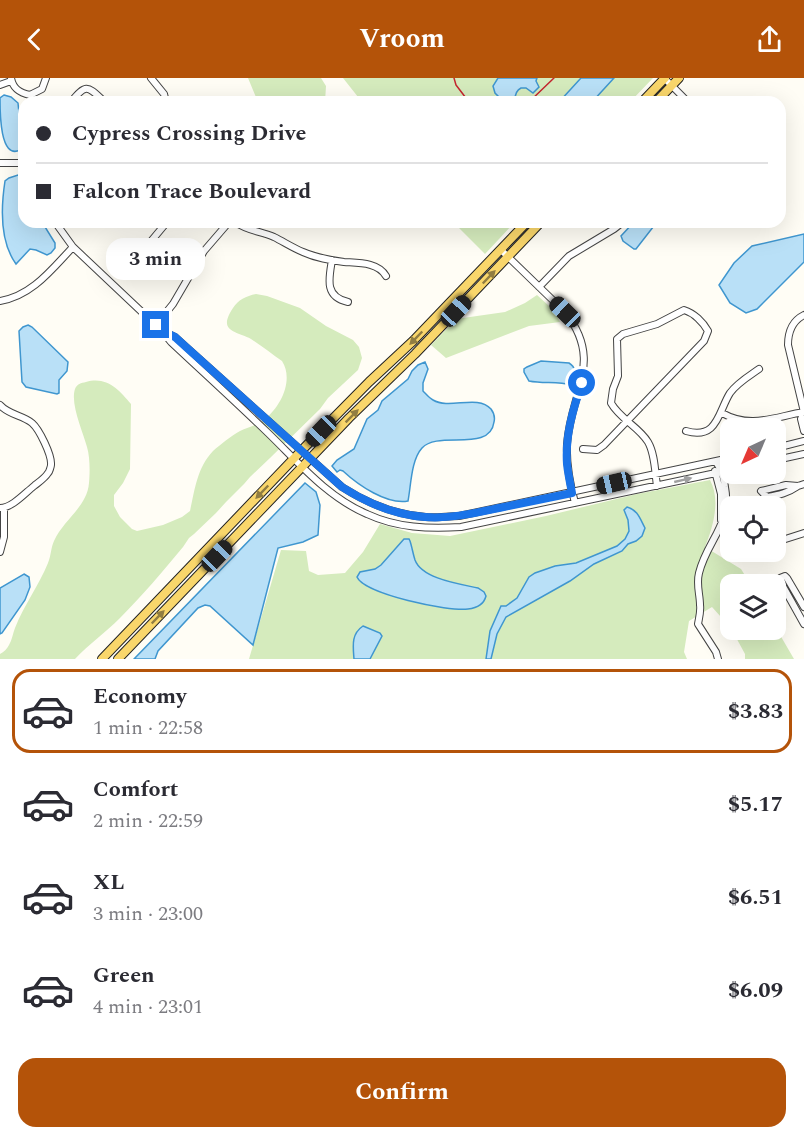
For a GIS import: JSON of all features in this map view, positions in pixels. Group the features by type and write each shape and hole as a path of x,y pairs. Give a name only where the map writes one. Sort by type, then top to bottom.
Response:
{"main road":[{"path":"648,96 665,78"},
{"path":"662,96 679,78"},
{"path":"102,659 294,458 413,341 521,228"},
{"path":"118,659 310,458 415,354 535,228"}],"street":[{"path":"33,96 42,89 46,78"},
{"path":"151,78 164,96"},
{"path":"665,78 682,96"},
{"path":"0,85 11,79 13,86 26,96"},
{"path":"76,96 83,88 92,90 98,96"},
{"path":"0,164 18,163"},
{"path":"60,228 74,247 302,467 335,496 373,517 415,527 461,527 720,471"},
{"path":"137,258 162,228"},
{"path":"156,325 174,305 200,258 224,228"},
{"path":"246,228 275,237 318,258 374,266 383,270 386,276"},
{"path":"539,286 570,256 616,228"},
{"path":"0,301 12,299 32,288 74,247"},
{"path":"501,250 565,312 573,322 584,349 582,383 572,412 567,444 567,463 575,503"},
{"path":"332,260 329,280 331,291 341,301 348,302"},
{"path":"583,449 597,450 604,445 627,421 704,341 708,332 691,312 684,310 657,324 623,334 617,339 618,376 611,403 615,410 627,421 648,443 652,453 657,486"},
{"path":"804,315 792,324 788,337 804,412 801,419 804,431"},
{"path":"162,331 175,337 342,487 359,498 403,514 426,517 459,516 720,461"},
{"path":"795,369 804,367"},
{"path":"686,431 696,434 714,425 722,413 729,394 759,369"},
{"path":"0,405 5,411 25,418 33,424 49,455 51,465 49,473 2,508 4,537 0,552"},
{"path":"722,413 741,421 754,422 804,412"},
{"path":"786,446 804,441"},
{"path":"786,458 804,454"},
{"path":"716,462 720,467"},
{"path":"716,462 715,472 721,496"},
{"path":"786,485 801,485 783,495 767,497 760,491 786,485"},
{"path":"373,517 378,506"},
{"path":"718,659 717,651 698,624 701,607 698,589 699,574 720,527"},
{"path":"786,539 804,533"},
{"path":"793,604 802,603 788,578 782,576 780,581 804,624"}],"green space":[{"path":"248,78 321,78 326,86 325,96 256,96"},
{"path":"343,78 653,78 636,96 357,96"},
{"path":"459,228 509,228 485,254"},
{"path":"256,294 300,308 326,326 353,340 359,347 362,358 358,370 189,538 145,592 115,623 75,659 0,659 0,654 9,645 44,571 58,533 80,506 87,491 90,474 89,455 74,402 76,387 81,383 100,381 112,385 131,404 130,469 114,495 114,506 120,517 137,531 163,525 182,517 190,511 197,479 203,464 213,451 233,435 265,419 281,400 284,392 287,376 282,361 251,339 230,330 228,326 229,316 235,305"},
{"path":"537,295 560,316 558,318 560,322 529,326 446,358 431,345 456,319 505,312"},
{"path":"710,480 715,505 711,531 705,547 720,556 720,562 730,562 741,569 744,574 720,574 720,616 712,607 689,621 684,652 687,659 249,659 281,550 306,551 309,571 318,575 345,573 363,552 380,524 412,533 450,536"},
{"path":"737,640 783,640 794,659 745,659 745,654"}],"water":[{"path":"498,78 537,78 539,87 533,93 526,88 521,88 516,96 498,96 493,86"},
{"path":"581,78 614,78 598,96 564,96"},
{"path":"4,95 18,103 18,150 13,151 8,148 5,142 2,133 0,98"},
{"path":"18,175 18,228 46,228 55,243 55,248 51,253 47,255 30,249 16,264 7,245 3,224 5,181"},
{"path":"628,228 652,228 636,249 623,241 621,236"},
{"path":"804,234 804,262 757,309 746,313 730,303 719,285 734,263 752,246"},
{"path":"28,325 68,362 67,371 59,380 59,393 57,394 26,387 22,382 19,331"},
{"path":"541,361 572,365 575,374 574,383 571,385 529,381 524,369"},
{"path":"425,362 428,369 423,391 429,397 447,404 471,402 485,405 493,412 494,422 490,431 483,437 439,441 422,448 414,466 408,501 391,500 365,488 343,471 337,472 332,466 354,449 367,419 378,410 382,401 408,379 418,365"},
{"path":"305,483 316,492 320,505 318,535 303,542 278,548 253,645 210,606 205,605 198,608 158,651 155,659 134,659"},
{"path":"627,507 634,510 640,518 645,528 642,536 628,544 622,551 594,564 570,581 506,617 497,634 491,659 486,659 490,631 501,606 506,606 517,598 529,577 535,573 555,566 576,563 617,546 625,539 629,531 624,510"},
{"path":"404,539 409,539 415,560 425,572 442,580 478,588 486,596 484,601 477,607 468,609 426,605 375,590 357,577 360,572 375,569 381,565"},
{"path":"24,574 29,577 30,587 25,600 0,634 0,588"},
{"path":"363,626 382,636 370,659 354,659 353,645 356,633"}],"railway":[{"path":"454,78 464,96"},
{"path":"535,96 554,78"}],"route":[{"path":"156,325 162,331 175,337 342,487 371,503 403,514 426,517 459,516 572,493 567,463 567,444 572,412 582,383"}]}
